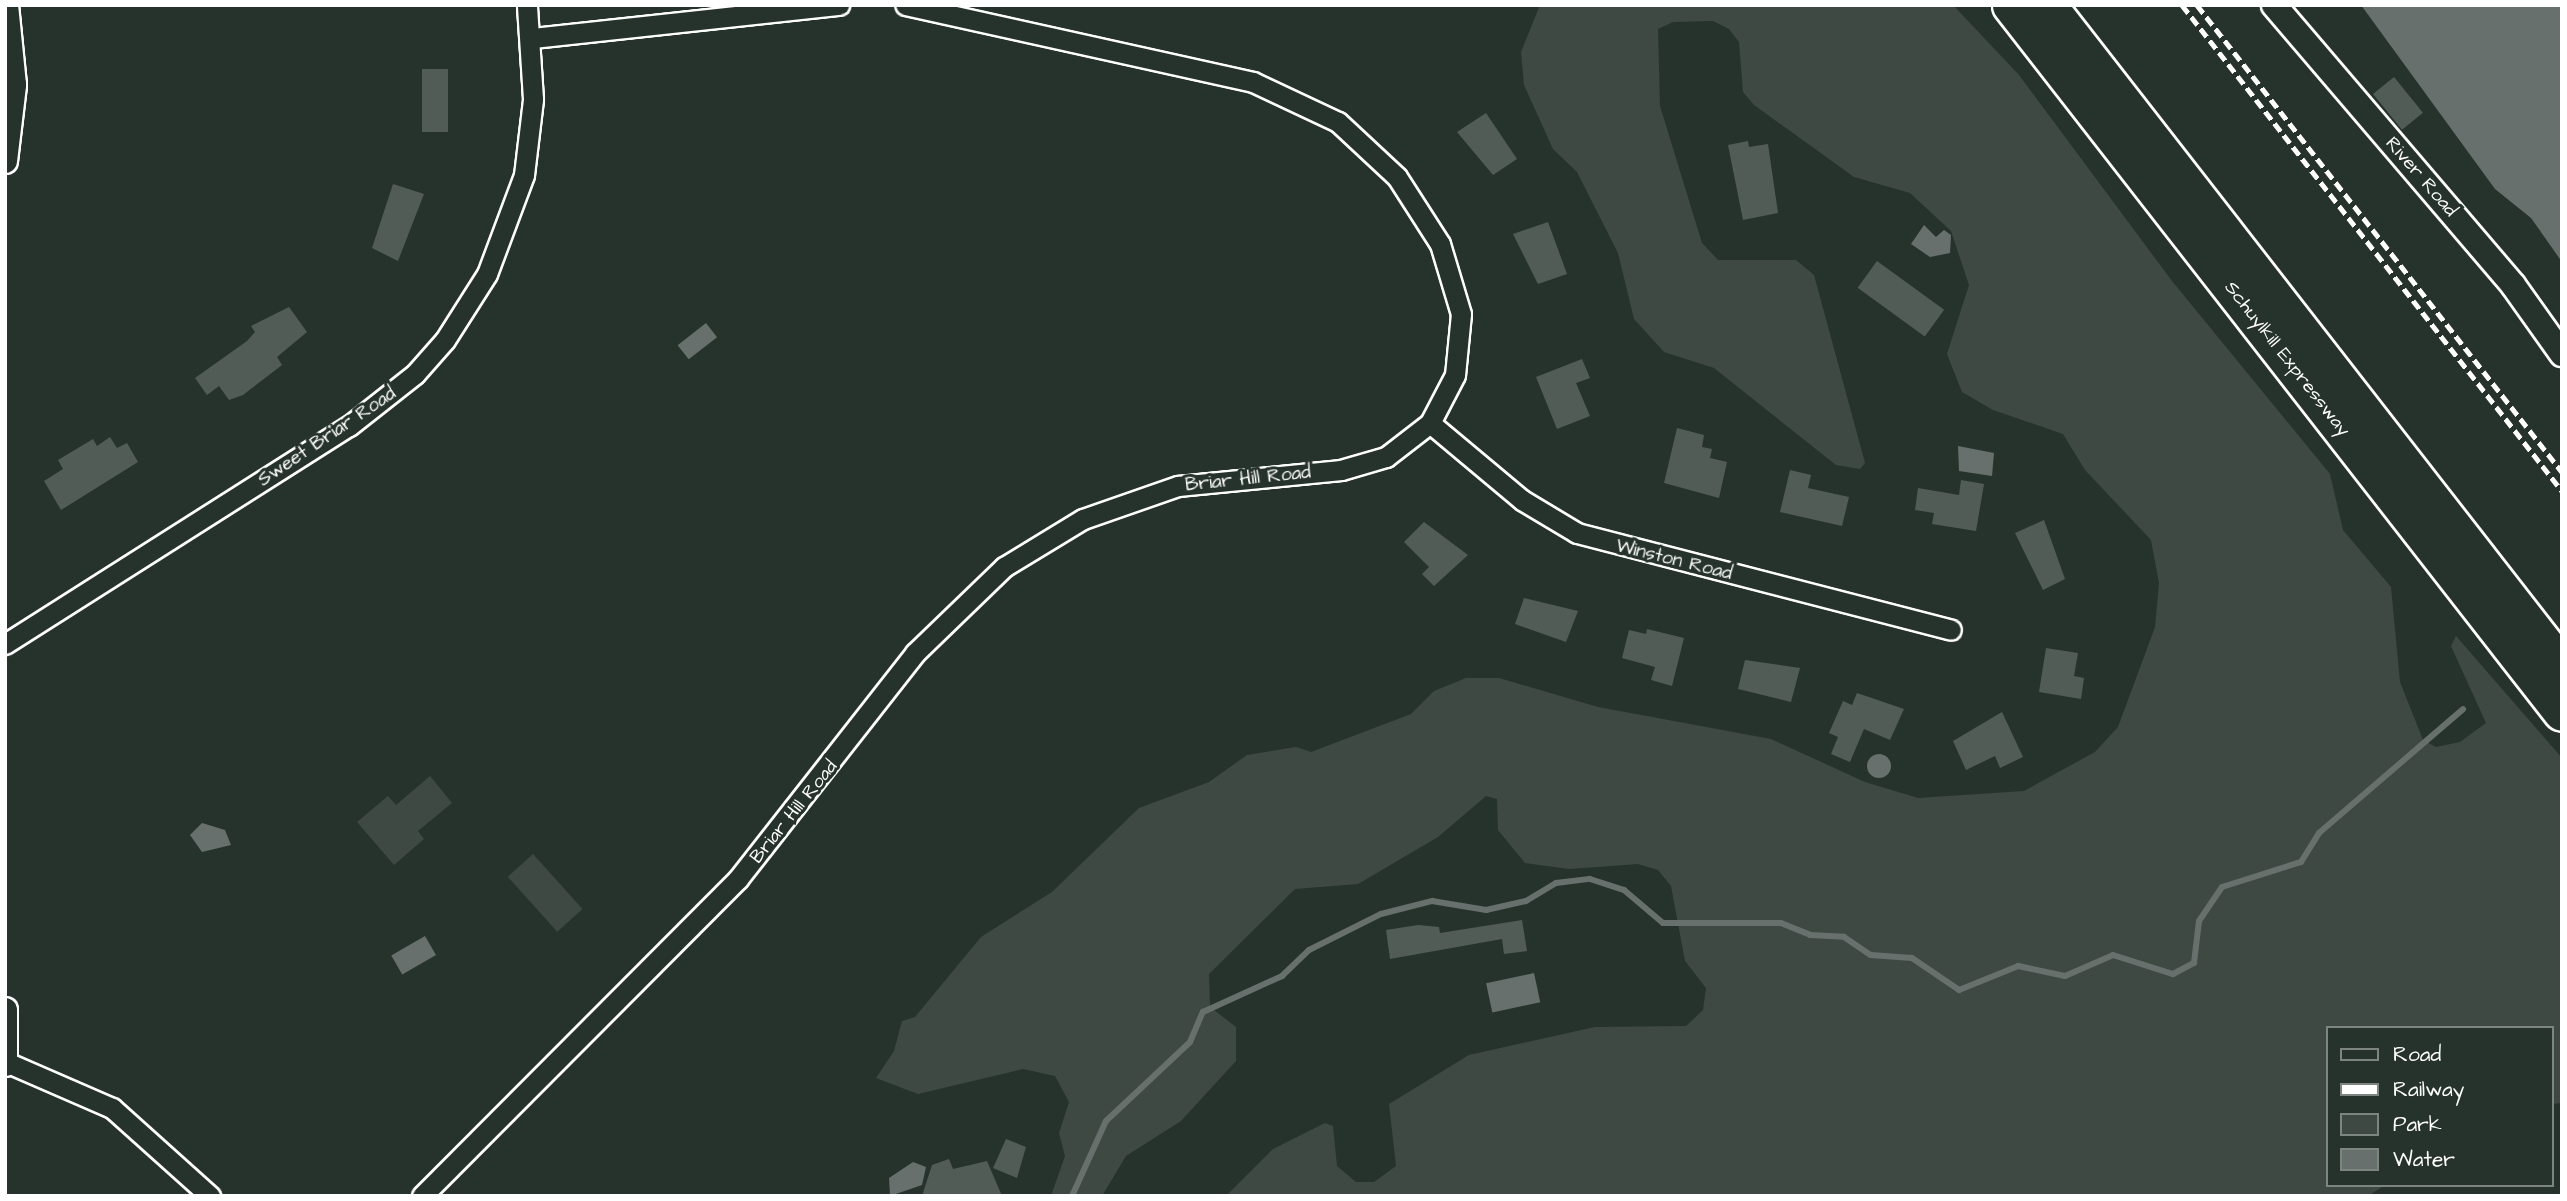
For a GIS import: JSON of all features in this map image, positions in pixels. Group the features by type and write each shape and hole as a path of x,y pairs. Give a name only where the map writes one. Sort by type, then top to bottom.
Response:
{"highway":[{"name":"Schuylkill Expressway","path":"2011,5 2562,712"},
{"name":"Schuylkill Expressway","path":"2047,5 2562,667"}],"street":[{"path":"5,161 14,85 6,5"},
{"name":"Sweet Briar Road","path":"5,644 349,426 419,370 487,274 517,202 529,149 533,38 527,5"},
{"path":"533,38 839,5"},
{"name":"Briar Hill Road","path":"422,1196 738,879 923,642 1004,566 1083,519 1130,501 1225,478 1366,465 1430,422 1455,374 1461,345 1453,276 1397,177 1338,122 1253,82 905,5"},
{"name":"River Road","path":"2274,5 2513,285 2562,354"},
{"name":"Winston Road","path":"1430,422 1522,500 1577,533 1951,630"},
{"path":"5,1010 5,1063 112,1108 210,1196"}],"green space":[{"path":"1540,5 1953,5 2019,75 2172,281 2330,474 2343,530 2391,587 2400,682 2423,740 2436,747 2460,742 2486,723 2451,646 2456,636 2562,758 2562,1103 2553,1104 2553,1026 2326,1026 2326,1187 2382,1187 2368,1196 1226,1196 1273,1149 1325,1123 1333,1126 1337,1166 1356,1182 1374,1182 1396,1166 1389,1104 1469,1055 1595,1027 1686,1026 1703,1010 1706,988 1685,961 1671,886 1658,870 1638,864 1569,869 1525,863 1498,830 1497,799 1486,796 1438,837 1358,884 1295,889 1209,974 1210,1007 1236,1027 1236,1061 1181,1121 1126,1156 1102,1196 1051,1196 1065,1156 1059,1133 1069,1102 1055,1076 1023,1069 918,1094 876,1078 894,1051 902,1021 915,1017 981,937 1052,892 1139,808 1209,782 1247,755 1296,747 1311,752 1411,714 1434,691 1466,678 1499,678 1598,707 1771,739 1865,782 1918,798 2024,791 2095,752 2118,727 2155,627 2159,583 2151,540 2085,470 2063,434 1993,410 1962,392 1947,354 1969,285 1951,231 1910,193 1854,177 1754,105 1743,92 1739,42 1729,29 1713,21 1673,22 1658,29 1660,106 1702,243 1718,260 1796,260 1814,275 1865,463 1860,469 1836,465 1714,368 1664,352 1634,319 1618,253 1577,172 1553,149 1524,85 1521,52"},
{"path":"430,776 452,803 418,831 424,839 394,865 357,822 388,796 396,805"},
{"path":"533,854 583,909 557,932 508,877"}],"water":[{"path":"2361,5 2562,5 2562,262 2531,218 2495,189"},
{"path":"1924,225 1936,237 1944,230 1951,235 1950,253 1930,257 1911,244"},
{"path":"706,323 717,337 689,359 678,345"},
{"path":"1958,446 1994,453 1992,476 1959,471"},
{"path":"1879,754 1888,757 1891,766 1888,775 1879,778 1870,775 1867,766 1870,757"},
{"path":"202,823 225,830 231,845 202,852 190,835"},
{"path":"425,936 436,955 402,975 391,955"},
{"path":"1534,973 1540,1002 1492,1013 1486,983"},
{"path":"913,1162 926,1167 922,1185 890,1196 889,1178"}],"building":[{"path":"422,69 448,69 448,132 422,132"},
{"path":"2394,77 2423,113 2402,130 2373,94"},
{"path":"1486,113 1517,159 1493,175 1457,132"},
{"path":"1748,141 1749,147 1768,144 1778,213 1743,220 1728,145"},
{"path":"393,184 424,194 398,261 372,248"},
{"path":"1548,222 1567,274 1538,284 1513,234"},
{"path":"1877,261 1944,310 1925,336 1858,288"},
{"path":"289,307 307,332 277,357 282,365 243,395 229,400 219,386 207,395 195,378 247,341 255,332 251,326"},
{"path":"1582,359 1590,378 1576,383 1590,416 1557,429 1536,377"},
{"path":"1677,428 1704,435 1702,447 1712,449 1710,458 1727,462 1719,498 1664,483"},
{"path":"110,437 117,448 127,443 138,462 61,510 44,481 63,469 58,460 93,439 97,446"},
{"path":"1790,470 1811,475 1808,488 1849,497 1842,526 1780,512"},
{"path":"1961,480 1984,484 1976,531 1932,524 1934,513 1915,510 1918,488 1959,495"},
{"path":"2044,520 2065,579 2043,590 2015,533"},
{"path":"1424,522 1468,555 1434,586 1422,574 1429,567 1404,542"},
{"path":"1524,598 1578,611 1566,642 1515,624"},
{"path":"1647,629 1684,638 1672,686 1651,680 1655,667 1622,658 1629,630 1646,634"},
{"path":"2046,648 2078,653 2074,676 2084,678 2081,699 2039,692"},
{"path":"1745,660 1800,668 1791,702 1738,689"},
{"path":"1857,693 1904,709 1890,740 1864,729 1850,762 1831,754 1838,737 1829,733 1843,701 1852,705"},
{"path":"2002,712 2023,757 2000,768 1995,756 1966,770 1953,741"},
{"path":"1522,920 1527,951 1504,954 1502,939 1390,959 1386,930 1418,925 1439,927 1440,933"},
{"path":"1006,1139 1026,1147 1017,1178 993,1168"},
{"path":"949,1159 953,1169 987,1161 1002,1196 922,1196 932,1165"}],"waterway":[{"path":"1072,1196 1106,1121 1190,1042 1203,1012 1282,976 1309,950 1381,914 1432,901 1486,910 1526,901 1556,883 1590,879 1624,890 1663,923 1781,923 1810,935 1844,937 1871,955 1912,958 1959,990 2018,966 2065,976 2113,955 2173,974 2194,963 2199,921 2222,887 2301,862 2319,833 2463,709"}],"railway":[{"path":"2182,5 2562,491"},
{"path":"2197,5 2562,472"}]}
